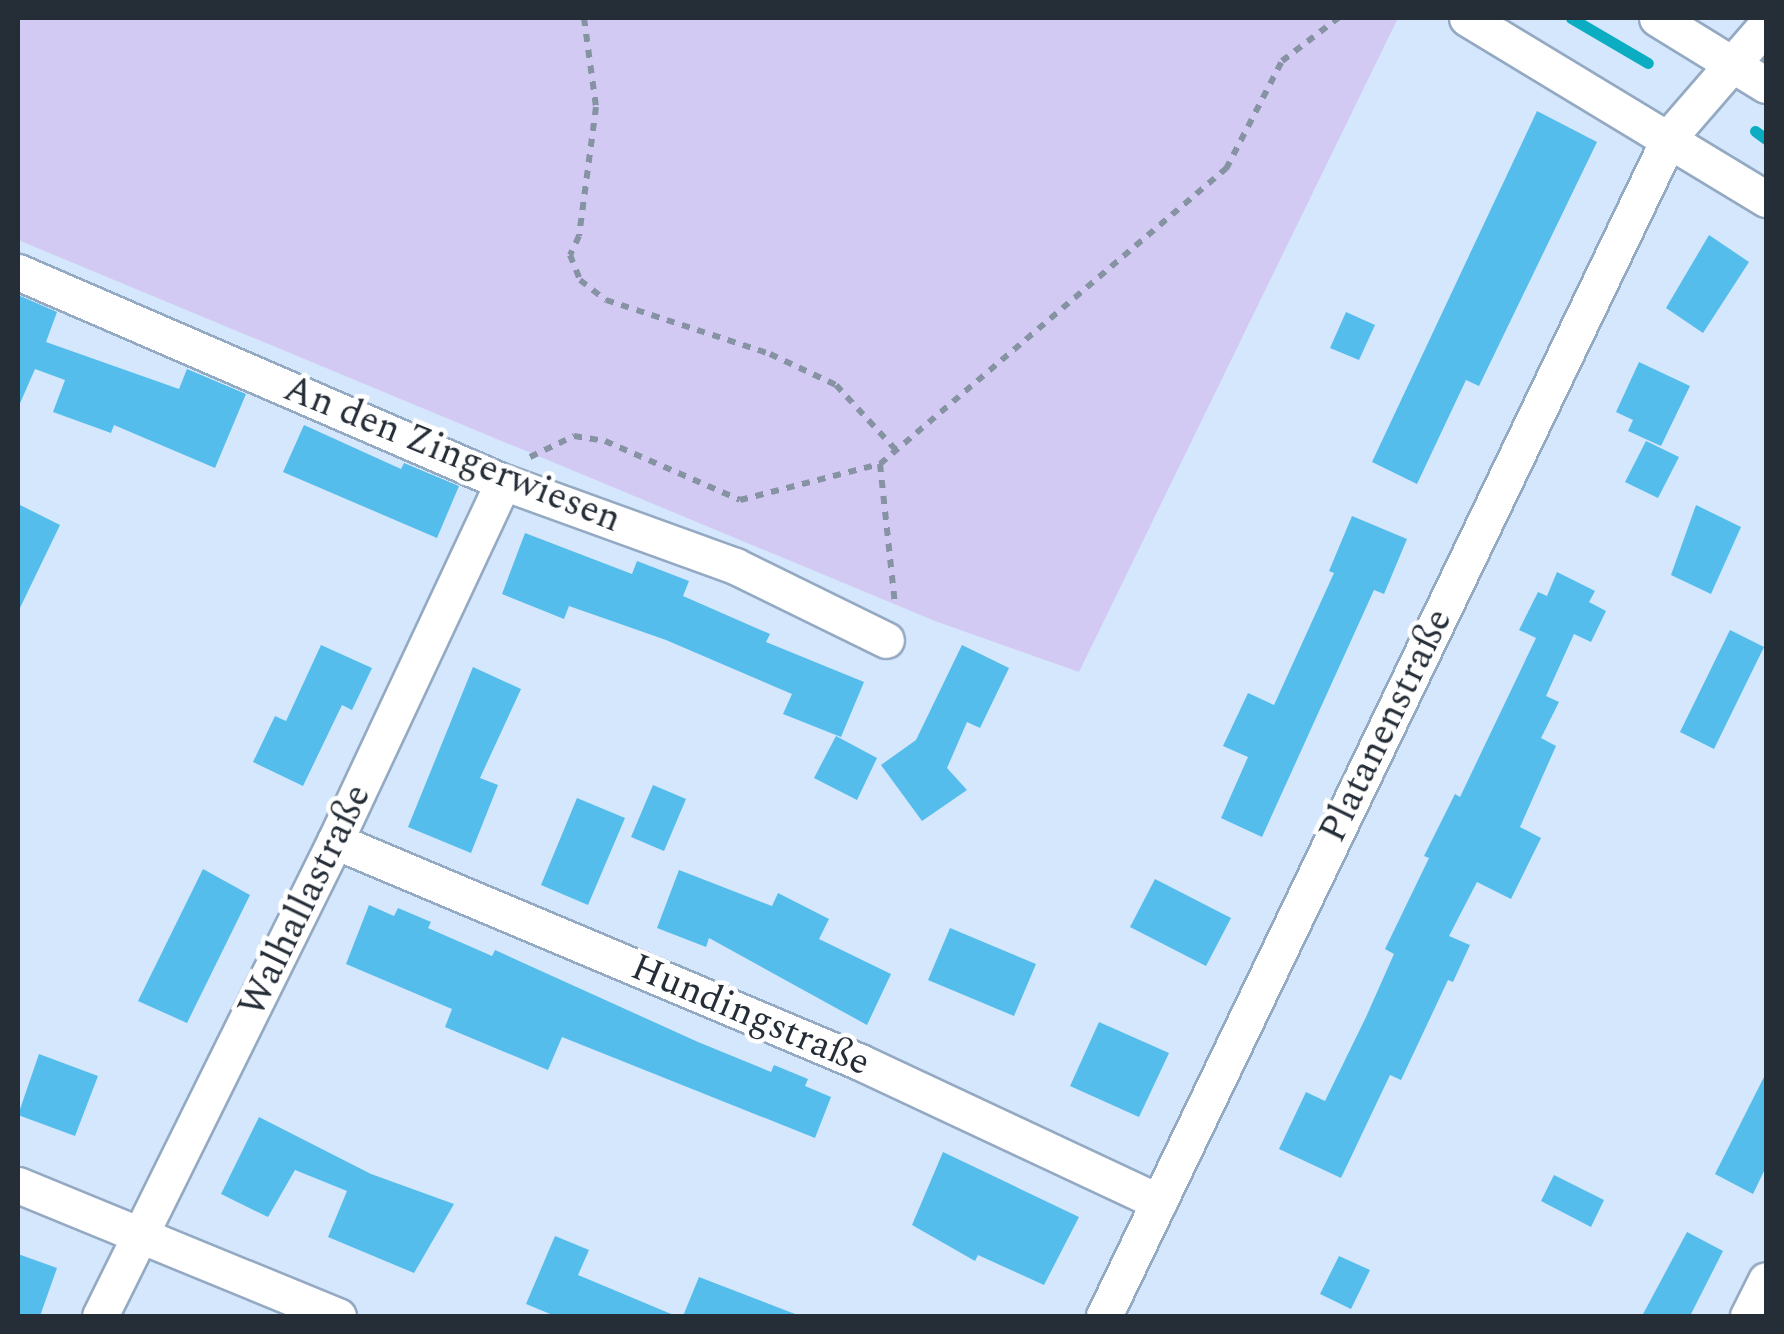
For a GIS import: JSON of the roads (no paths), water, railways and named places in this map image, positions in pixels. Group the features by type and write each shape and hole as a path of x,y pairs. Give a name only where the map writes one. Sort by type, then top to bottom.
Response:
{"street":[{"path":"1467,18 1670,136 1766,199"},
{"path":"1656,18 1766,85"},
{"path":"1731,62 1766,25"},
{"name":"Platanenstraße","path":"1104,1316 1670,136 1731,62"},
{"name":"An den Zingerwiesen","path":"18,272 503,482 735,566 886,640"},
{"name":"Walhallastraße","path":"100,1316 336,841 503,482"},
{"name":"Hundingstraße","path":"336,841 860,1062 1159,1202"},
{"path":"18,1185 338,1316"},
{"path":"1748,1316 1766,1280"}],"waterway":[{"path":"1571,18 1648,63"},
{"path":"1755,131 1766,139"}]}
